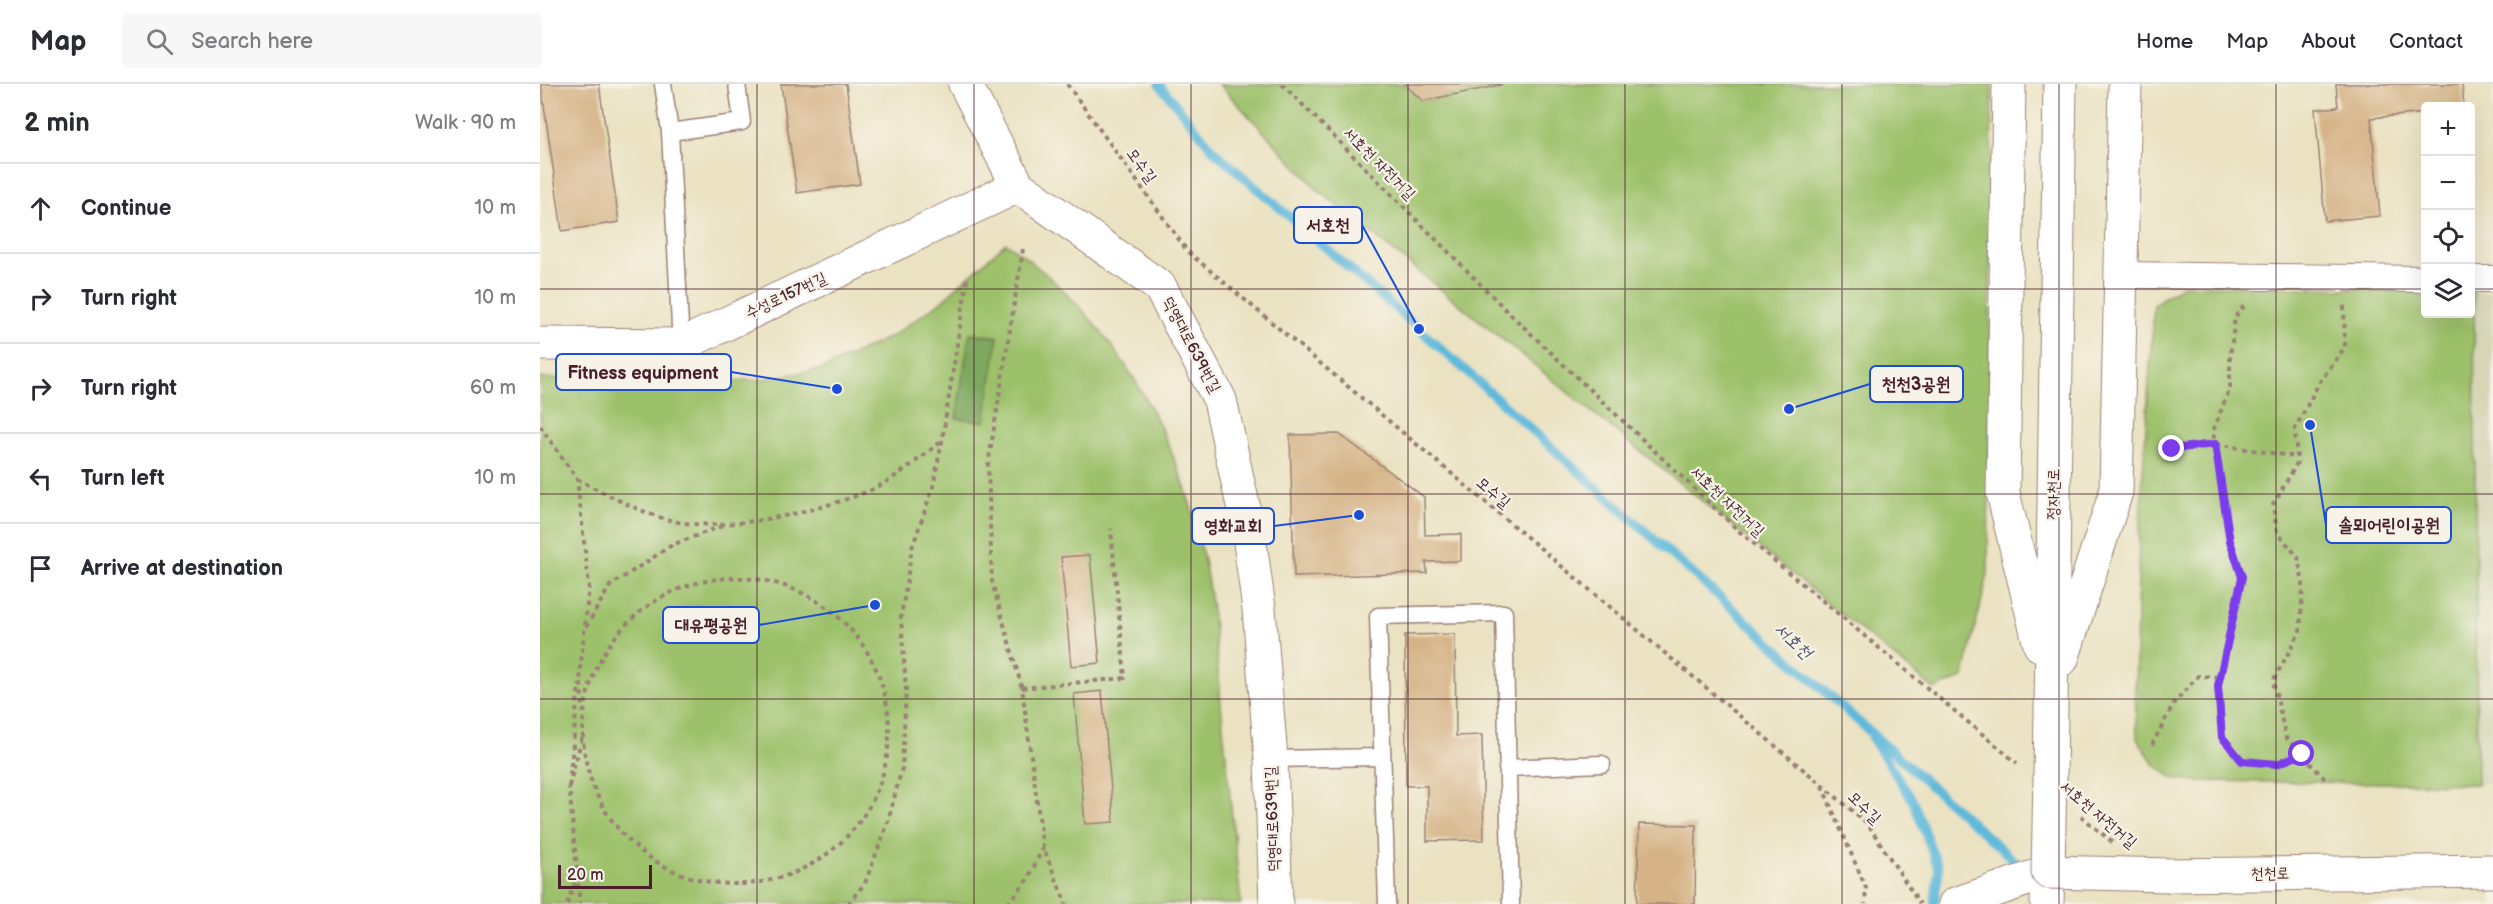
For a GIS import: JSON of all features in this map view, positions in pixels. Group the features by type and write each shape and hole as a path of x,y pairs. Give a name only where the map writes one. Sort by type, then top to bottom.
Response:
{"street":[{"name":"덕영대로639번길","path":"965,84 1018,186 1160,287 1220,400 1250,539 1259,609 1271,759 1276,904"},
{"path":"2009,84 2003,493 2051,692"},
{"name":"정자천로","path":"2048,883 2036,772 2051,692 2060,84"},
{"path":"2051,692 2116,492 2125,84"},
{"name":"수성로157번길","path":"540,344 681,345 1018,186"},
{"path":"2121,275 2421,279"},
{"path":"2475,279 2493,279"},
{"name":"천천로","path":"2048,883 2169,875 2493,871"},
{"path":"1955,904 2048,883"}],"lane":[{"path":"663,84 670,132 681,345"},
{"path":"670,132 742,122 737,84"},
{"path":"1387,904 1378,616 1504,612 1511,904"},
{"path":"1271,759 1382,757"},
{"path":"1507,768 1602,764"}],"path":[{"name":"모수길","path":"1067,84 1188,252 1867,823 1920,904"},
{"name":"서호천 자전거길","path":"1282,84 1509,313 1740,532 2036,772"},
{"path":"1023,249 988,465 992,582 1022,688 1043,848 1066,904"},
{"path":"848,904 864,883 884,835 902,768 906,690 901,617 912,548 933,487 967,280"},
{"path":"2325,778 2286,738 2273,681 2300,632 2302,584 2298,557 2277,532 2273,505 2297,463 2295,429 2319,383 2345,347 2343,298"},
{"path":"2248,302 2235,317 2230,358 2230,387 2213,431 2230,541 2242,577 2220,677 2222,737 2242,761 2277,764 2302,754"},
{"path":"540,426 577,479 621,502 670,521 726,525"},
{"path":"585,629 610,586 672,545 726,525 805,511 867,492 904,470 942,441"},
{"path":"2172,449 2215,444 2297,457"},
{"path":"577,479 589,586 569,786 580,904"},
{"path":"1022,688 1125,678 1111,529"},
{"path":"569,786 584,728 586,696 604,651 637,614 678,589 726,577 774,582 819,601 834,614 856,634 879,676 889,724 884,773 861,820 824,858 776,880 723,885 672,872 629,843 598,800 583,749 584,728 580,672"},
{"path":"2152,745 2174,703 2198,676 2220,677"},
{"path":"1822,785 1866,888 1865,904"},
{"name":"서호천 자전거길","path":"2076,812 2113,843"},
{"path":"1008,904 1028,879 1043,848"},
{"path":"567,904 578,877"}],"shaded area":[{"path":"2475,292 2493,293 2493,783 2477,784"}],"green space":[{"path":"1219,84 1404,84 1423,101 1506,84 1992,84 1988,574 1963,678 1934,689 1318,190"},
{"path":"1006,243 1045,273 1080,307 1111,344 1137,384 1160,427 1179,472 1194,518 1211,606 1241,904 540,904 540,378 659,382 757,380 823,369 892,336 938,304"},
{"path":"2183,285 2421,291 2421,318 2474,318 2477,784 2193,781 2173,778 2154,764 2137,738 2135,692 2139,536 2154,304"},
{"path":"970,333 998,337 985,422 956,418"}],"building":[{"path":"541,84 599,84 619,222 562,231"},
{"path":"781,84 846,84 860,184 797,193"},
{"path":"1404,84 1501,84 1501,85 1423,101"},
{"path":"2336,84 2462,84 2464,102 2421,102 2421,113 2371,118 2380,216 2325,221 2315,109 2338,107"},
{"path":"1339,434 1424,497 1425,535 1461,534 1461,561 1426,562 1427,573 1294,577 1290,435"},
{"path":"1090,555 1100,663 1071,666 1061,557"},
{"path":"1455,634 1456,736 1482,735 1484,840 1427,841 1427,786 1406,786 1405,635"},
{"path":"1102,691 1114,822 1085,824 1074,694"},
{"path":"1639,824 1696,825 1695,904 1637,904"}],"waterway":[{"name":"서호천","path":"1159,84 1214,151 1419,329 2027,872"},
{"path":"1872,738 1913,801 1939,870 1934,904"}],"place":[{"name":"서호천","path":"1419,329"},
{"name":"Fitness equipment","path":"837,389"},
{"name":"천천3공원","path":"1789,409"},
{"name":"솔뫼어린이공원","path":"2310,425"},
{"name":"영화교회","path":"1359,515"},
{"name":"대유평공원","path":"875,605"}],"route":[{"path":"2172,449 2215,444 2230,541 2242,577 2218,686 2222,737 2242,761 2277,764 2302,754"}]}
